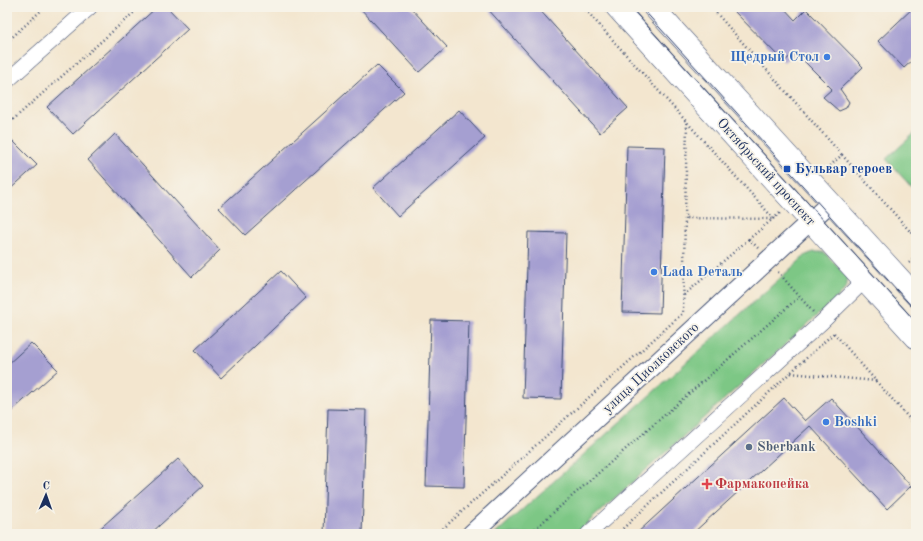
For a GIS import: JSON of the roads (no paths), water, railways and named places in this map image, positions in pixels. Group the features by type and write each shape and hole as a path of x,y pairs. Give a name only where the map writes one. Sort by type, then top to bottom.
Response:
{"main road":[{"name":"Октябрьский проспект","path":"616,7 916,338"},
{"name":"Октябрьский проспект","path":"653,7 916,296"}],"street":[{"path":"7,81 90,7"},
{"name":"улица Циолковского","path":"471,534 831,202"},
{"path":"588,534 822,322 864,280"}],"tram line":[{"path":"630,7 916,322"},
{"path":"641,7 916,311"}],"place":[{"name":"Щедрый Стол","path":"827,57"},
{"name":"Бульвар героев","path":"787,169"},
{"name":"Lada Dеталь","path":"654,272"},
{"name":"Boshki","path":"826,422"},
{"name":"Sberbank","path":"749,447"},
{"name":"Фармакопейка","path":"707,484"}]}
